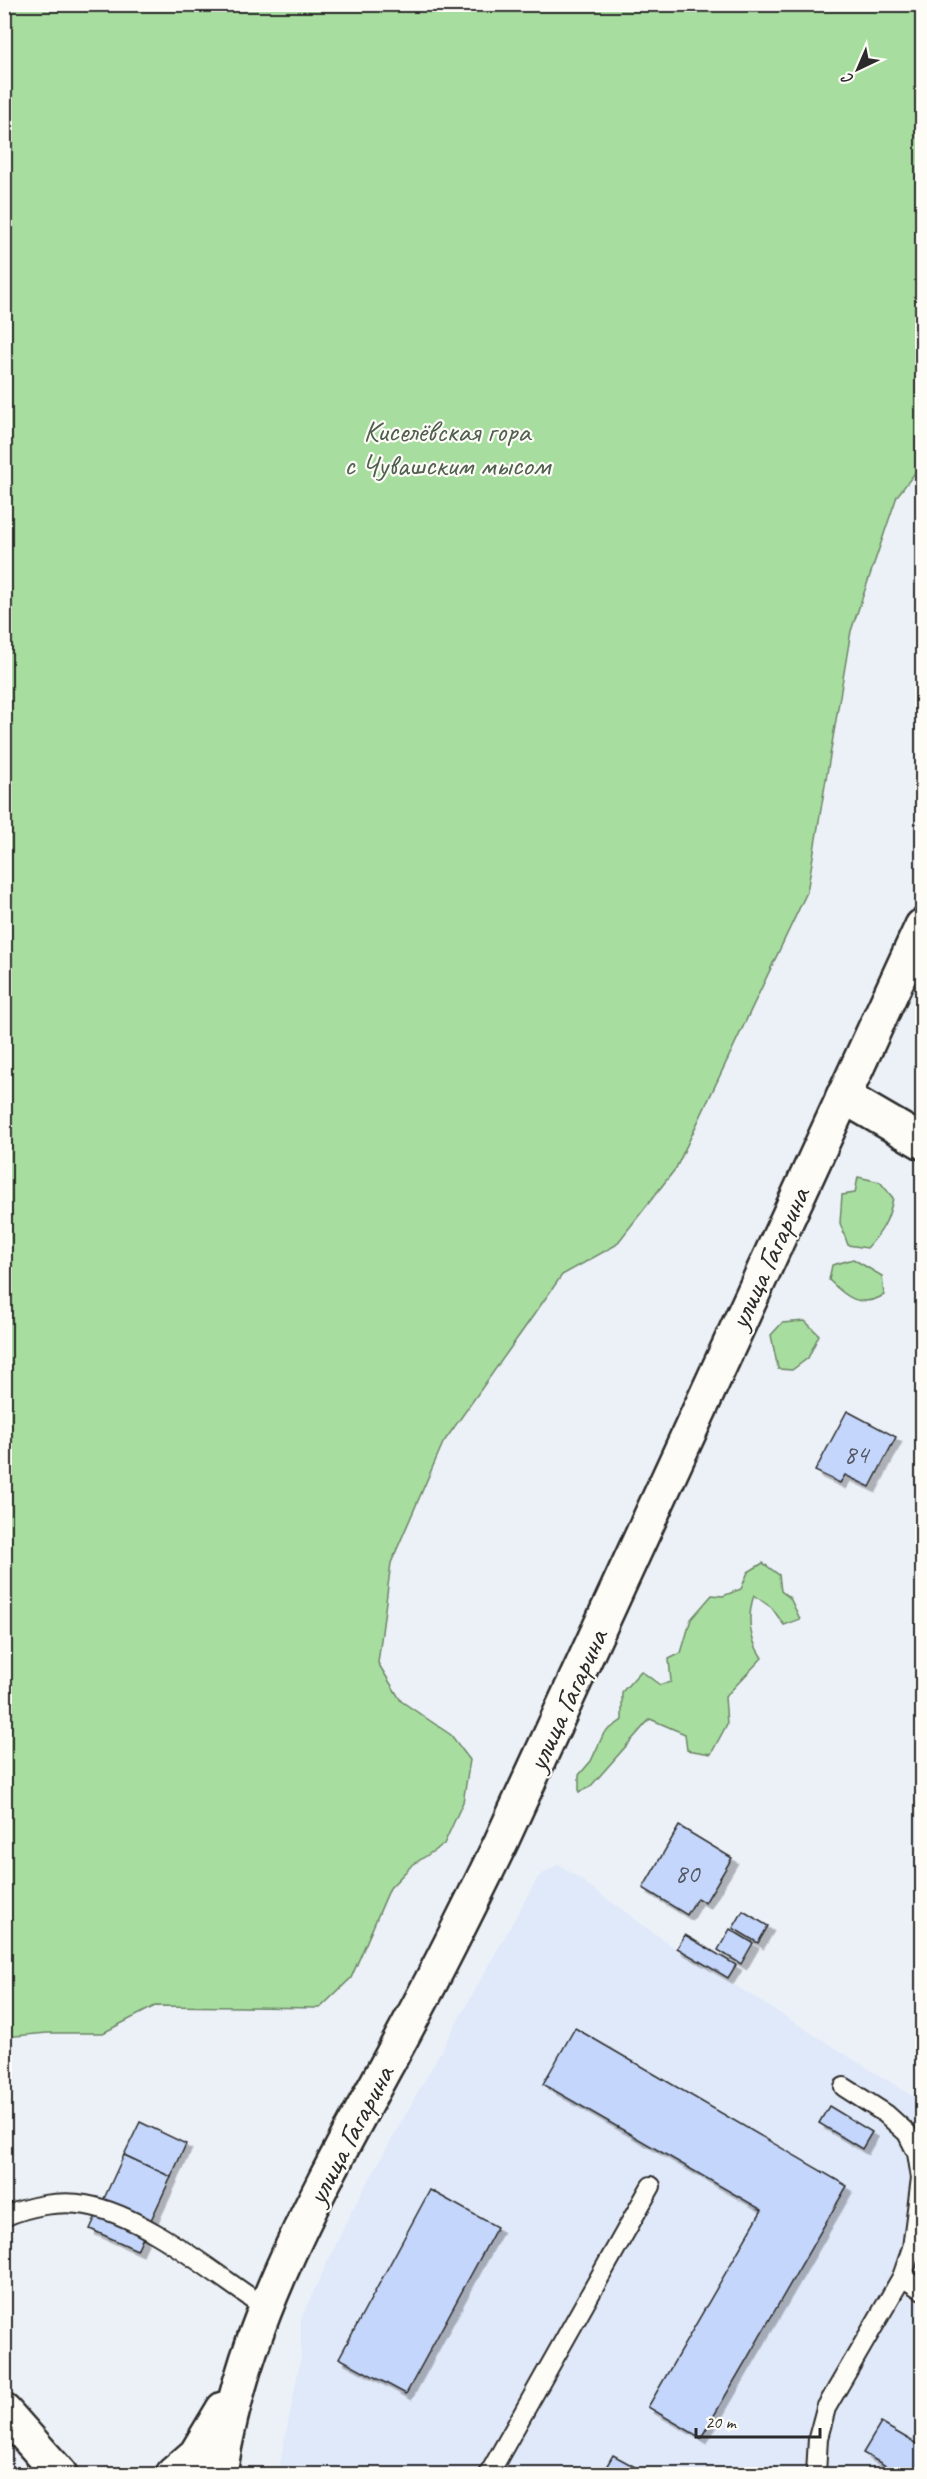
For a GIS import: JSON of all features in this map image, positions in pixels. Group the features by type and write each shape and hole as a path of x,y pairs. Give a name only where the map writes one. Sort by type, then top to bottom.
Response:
{"main road":[{"name":"улица Гагарина","path":"220,2475 241,2373 266,2308 318,2192 446,1957 922,926"},
{"path":"843,1096 922,1142"},
{"path":"173,2475 196,2454 209,2435 241,2373"},
{"path":"4,2411 60,2475"},
{"path":"28,2438 80,2475"}],"lane":[{"path":"816,2475 818,2438 826,2408 902,2277 912,2248 921,2178 917,2153 907,2133 886,2114 844,2087"},
{"path":"489,2475 651,2186"},
{"path":"4,2217 22,2209 59,2204 85,2204 112,2212 176,2247 266,2308"},
{"path":"902,2277 922,2290"}],"shaded area":[{"path":"559,1864 672,1946 922,2102 922,2474 278,2474 301,2356 301,2318 351,2212 538,1877"}],"green space":[{"name":"Киселёвская гора с Чувашским мысом","path":"5,4 922,5 922,464 897,496 851,631 807,892 676,1168 616,1245 562,1275 443,1443 391,1563 378,1663 401,1701 451,1735 470,1760 463,1802 444,1844 411,1866 390,1888 351,1978 320,2008 155,2006 103,2033 47,2033 5,2037"},
{"path":"858,1177 880,1182 893,1198 884,1225 867,1248 848,1245 840,1223 842,1195 855,1193"},
{"path":"853,1259 882,1276 884,1295 861,1301 848,1296 829,1280 832,1265"},
{"path":"805,1321 819,1335 808,1358 792,1370 778,1369 771,1335 782,1323"},
{"path":"763,1563 779,1575 781,1591 790,1598 800,1619 784,1625 772,1608 754,1595 750,1611 750,1628 754,1643 762,1658 725,1697 727,1724 711,1754 687,1750 685,1734 650,1719 590,1787 579,1792 579,1775 591,1761 604,1733 622,1720 622,1692 641,1671 660,1685 671,1682 669,1659 681,1653 691,1619 712,1595 723,1596 741,1589 748,1572"}],"building":[{"path":"847,1411 896,1437 870,1487 845,1475 840,1483 815,1471"},
{"path":"679,1826 732,1858 705,1903 697,1898 687,1915 643,1888"},
{"path":"743,1911 768,1926 758,1943 733,1928"},
{"path":"730,1929 753,1943 741,1964 718,1950"},
{"path":"685,1935 736,1965 728,1978 677,1948"},
{"path":"575,2028 847,2186 701,2438 648,2407 762,2210 543,2084"},
{"path":"829,2106 872,2132 862,2149 819,2123"},
{"path":"140,2122 186,2144 171,2177 124,2155"},
{"path":"124,2155 171,2177 137,2250 90,2229"},
{"path":"430,2190 497,2227 406,2394 339,2358"},
{"path":"881,2423 922,2447 922,2474 900,2474 863,2453"},
{"path":"613,2455 648,2474 602,2474"}]}
